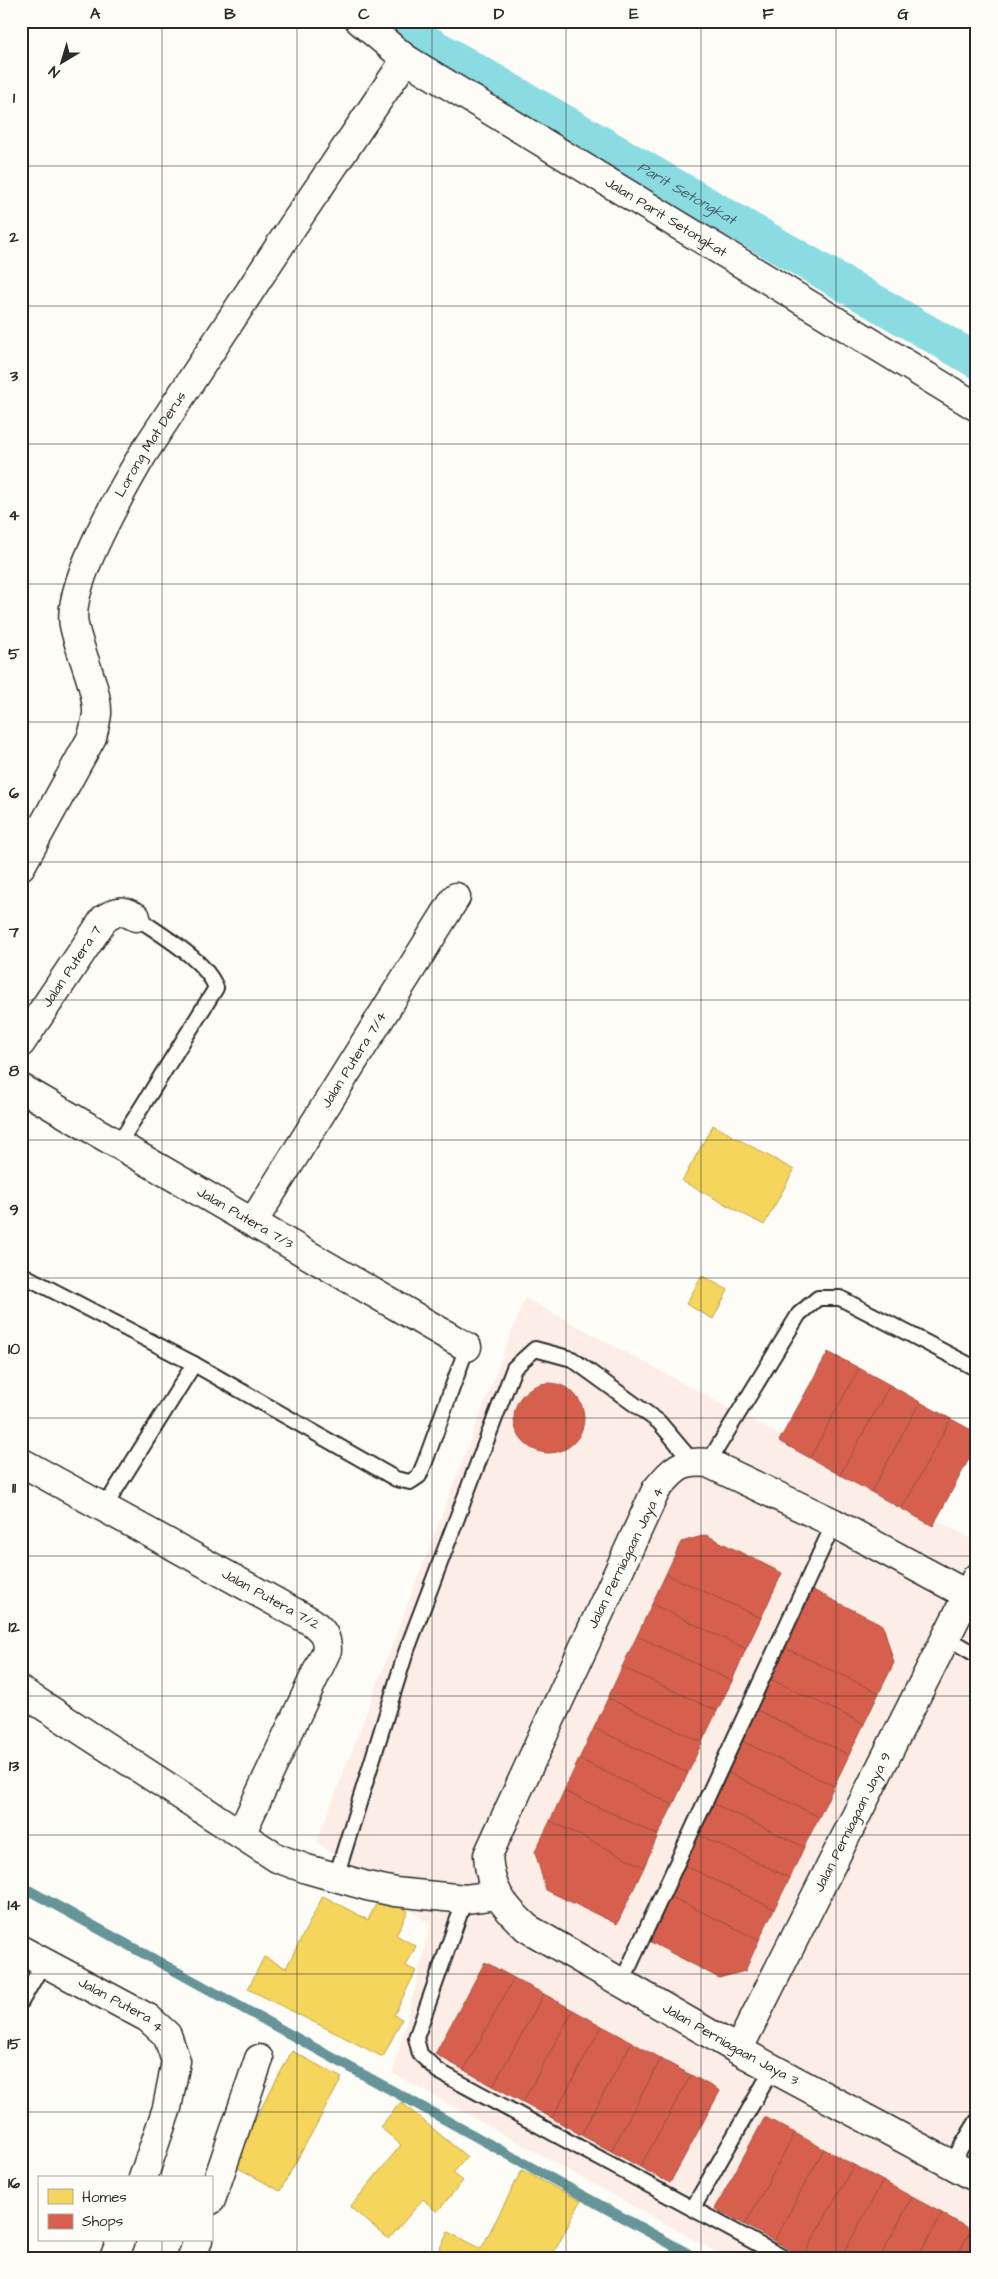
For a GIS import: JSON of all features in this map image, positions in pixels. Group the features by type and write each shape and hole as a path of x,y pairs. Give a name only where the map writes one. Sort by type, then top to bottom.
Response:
{"street":[{"name":"Jalan Parit Setongkat","path":"360,21 406,59 977,407"},
{"name":"Lorong Mat Derus","path":"21,866 92,737 94,729 97,713 94,694 74,624 74,602 80,579 124,487 144,454 292,227 406,59"},
{"name":"Jalan Putera 7/4","path":"253,1222 456,897"},
{"name":"Jalan Putera 7","path":"21,1043 104,918 115,911 124,911 136,917"},
{"name":"Jalan Putera 7/3","path":"21,1088 467,1347"},
{"name":"Jalan Putera 7/2","path":"21,1462 312,1622 321,1629 327,1638 327,1650 240,1834"},
{"path":"700,1462 974,1590"},
{"name":"Jalan Perniagaan Jaya 4","path":"497,1895 489,1870 488,1855 656,1490 672,1471 700,1462"},
{"name":"Jalan Perniagaan Jaya 9","path":"738,2050 946,1638 974,1590"},
{"path":"21,1691 277,1858 336,1877 395,1892 465,1899 497,1895"},
{"name":"Jalan Perniagaan Jaya 3","path":"497,1895 510,1913 527,1928 738,2050 977,2178"},
{"name":"Jalan Putera 4","path":"33,1956 148,2018 167,2035 176,2061 167,2108 144,2176"},
{"path":"212,2197 259,2060"},
{"path":"114,2258 120,2242"},
{"path":"192,2258 197,2242"}],"lane":[{"path":"118,1145 216,988 212,979 195,960 136,917"},
{"path":"21,1274 194,1364 396,1479 410,1482 419,1476 425,1462 467,1347"},
{"path":"336,1877 405,1655 514,1368 535,1350 572,1359 659,1422 700,1462 799,1314 818,1298 840,1298 977,1369"},
{"path":"104,1508 194,1364"},
{"path":"622,1982 834,1523"},
{"path":"946,1638 977,1655"},
{"path":"465,1899 416,2038 420,2054 438,2071 784,2258"},
{"path":"21,2002 33,1956"},
{"path":"693,2208 773,2068"},
{"path":"951,2164 977,2121"}],"shaded area":[{"path":"525,1298 977,1542 977,2258 727,2258 393,2073 431,1925 317,1842"}],"building: Homes":[{"path":"713,1125 794,1170 764,1225 682,1181"},
{"path":"702,1276 728,1290 713,1319 686,1304"},
{"path":"323,1896 368,1920 380,1896 408,1911 396,1935 416,1946 406,1966 416,1971 394,2015 402,2019 383,2057 248,1989 264,1957 286,1968"},
{"path":"292,2051 342,2078 280,2191 231,2164"},
{"path":"401,2102 467,2157 453,2173 463,2181 437,2212 423,2199 389,2239 350,2207 401,2145 380,2127"},
{"path":"522,2170 581,2201 551,2258 435,2258 448,2232 481,2249"}],"building: Shops":[{"path":"828,1352 859,1368 810,1458 779,1441"},
{"path":"859,1368 890,1385 840,1475 810,1458"},
{"path":"549,1383 562,1386 574,1393 581,1405 584,1418 581,1431 574,1443 562,1450 549,1453 536,1450 524,1443 517,1431 514,1418 517,1405 524,1393 536,1386"},
{"path":"890,1385 920,1402 871,1492 840,1475"},
{"path":"920,1402 951,1419 902,1509 871,1492"},
{"path":"951,1419 977,1433 977,1444 933,1526 902,1509"},
{"path":"706,1535 782,1573 761,1618 666,1574 681,1542"},
{"path":"666,1574 761,1618 746,1649 652,1604"},
{"path":"813,1590 883,1625 894,1663 879,1693 785,1648"},
{"path":"652,1604 746,1649 732,1681 637,1636"},
{"path":"637,1636 732,1681 717,1711 622,1667"},
{"path":"785,1648 879,1693 864,1724 770,1679"},
{"path":"622,1667 717,1711 702,1742 608,1698"},
{"path":"770,1679 864,1724 849,1755 755,1709"},
{"path":"608,1698 702,1742 688,1773 594,1728"},
{"path":"755,1709 849,1755 834,1786 740,1740"},
{"path":"594,1728 688,1773 673,1805 579,1759"},
{"path":"740,1740 834,1786 819,1817 725,1771"},
{"path":"579,1759 673,1805 658,1835 564,1791"},
{"path":"725,1771 819,1817 804,1847 710,1802"},
{"path":"564,1791 658,1835 644,1867 550,1821"},
{"path":"710,1802 804,1847 790,1878 695,1833"},
{"path":"550,1821 644,1867 617,1924 546,1890 535,1852"},
{"path":"695,1833 790,1878 774,1909 680,1863"},
{"path":"680,1863 774,1909 759,1940 665,1894"},
{"path":"665,1894 759,1940 745,1971 719,1978 645,1939"},
{"path":"485,1962 514,1978 464,2070 435,2054"},
{"path":"514,1978 544,1994 493,2086 464,2070"},
{"path":"544,1994 573,2010 523,2102 493,2086"},
{"path":"573,2010 602,2026 552,2118 523,2102"},
{"path":"602,2026 632,2042 581,2135 552,2118"},
{"path":"632,2042 661,2059 611,2151 581,2135"},
{"path":"661,2059 691,2075 640,2167 611,2151"},
{"path":"691,2075 720,2091 670,2183 640,2167"},
{"path":"765,2117 795,2133 745,2225 715,2209"},
{"path":"795,2133 824,2149 774,2241 745,2225"},
{"path":"824,2149 854,2165 803,2257 774,2241"},
{"path":"854,2165 883,2181 841,2258 803,2257"},
{"path":"883,2181 912,2197 880,2258 841,2258"},
{"path":"912,2197 942,2213 918,2258 880,2258"},
{"path":"942,2213 971,2230 956,2258 918,2258"},
{"path":"971,2230 977,2233 977,2258 956,2258"}],"waterway":[{"name":"Parit Setongkat","path":"400,21 421,39 977,361"},
{"path":"21,1886 696,2258"}]}
